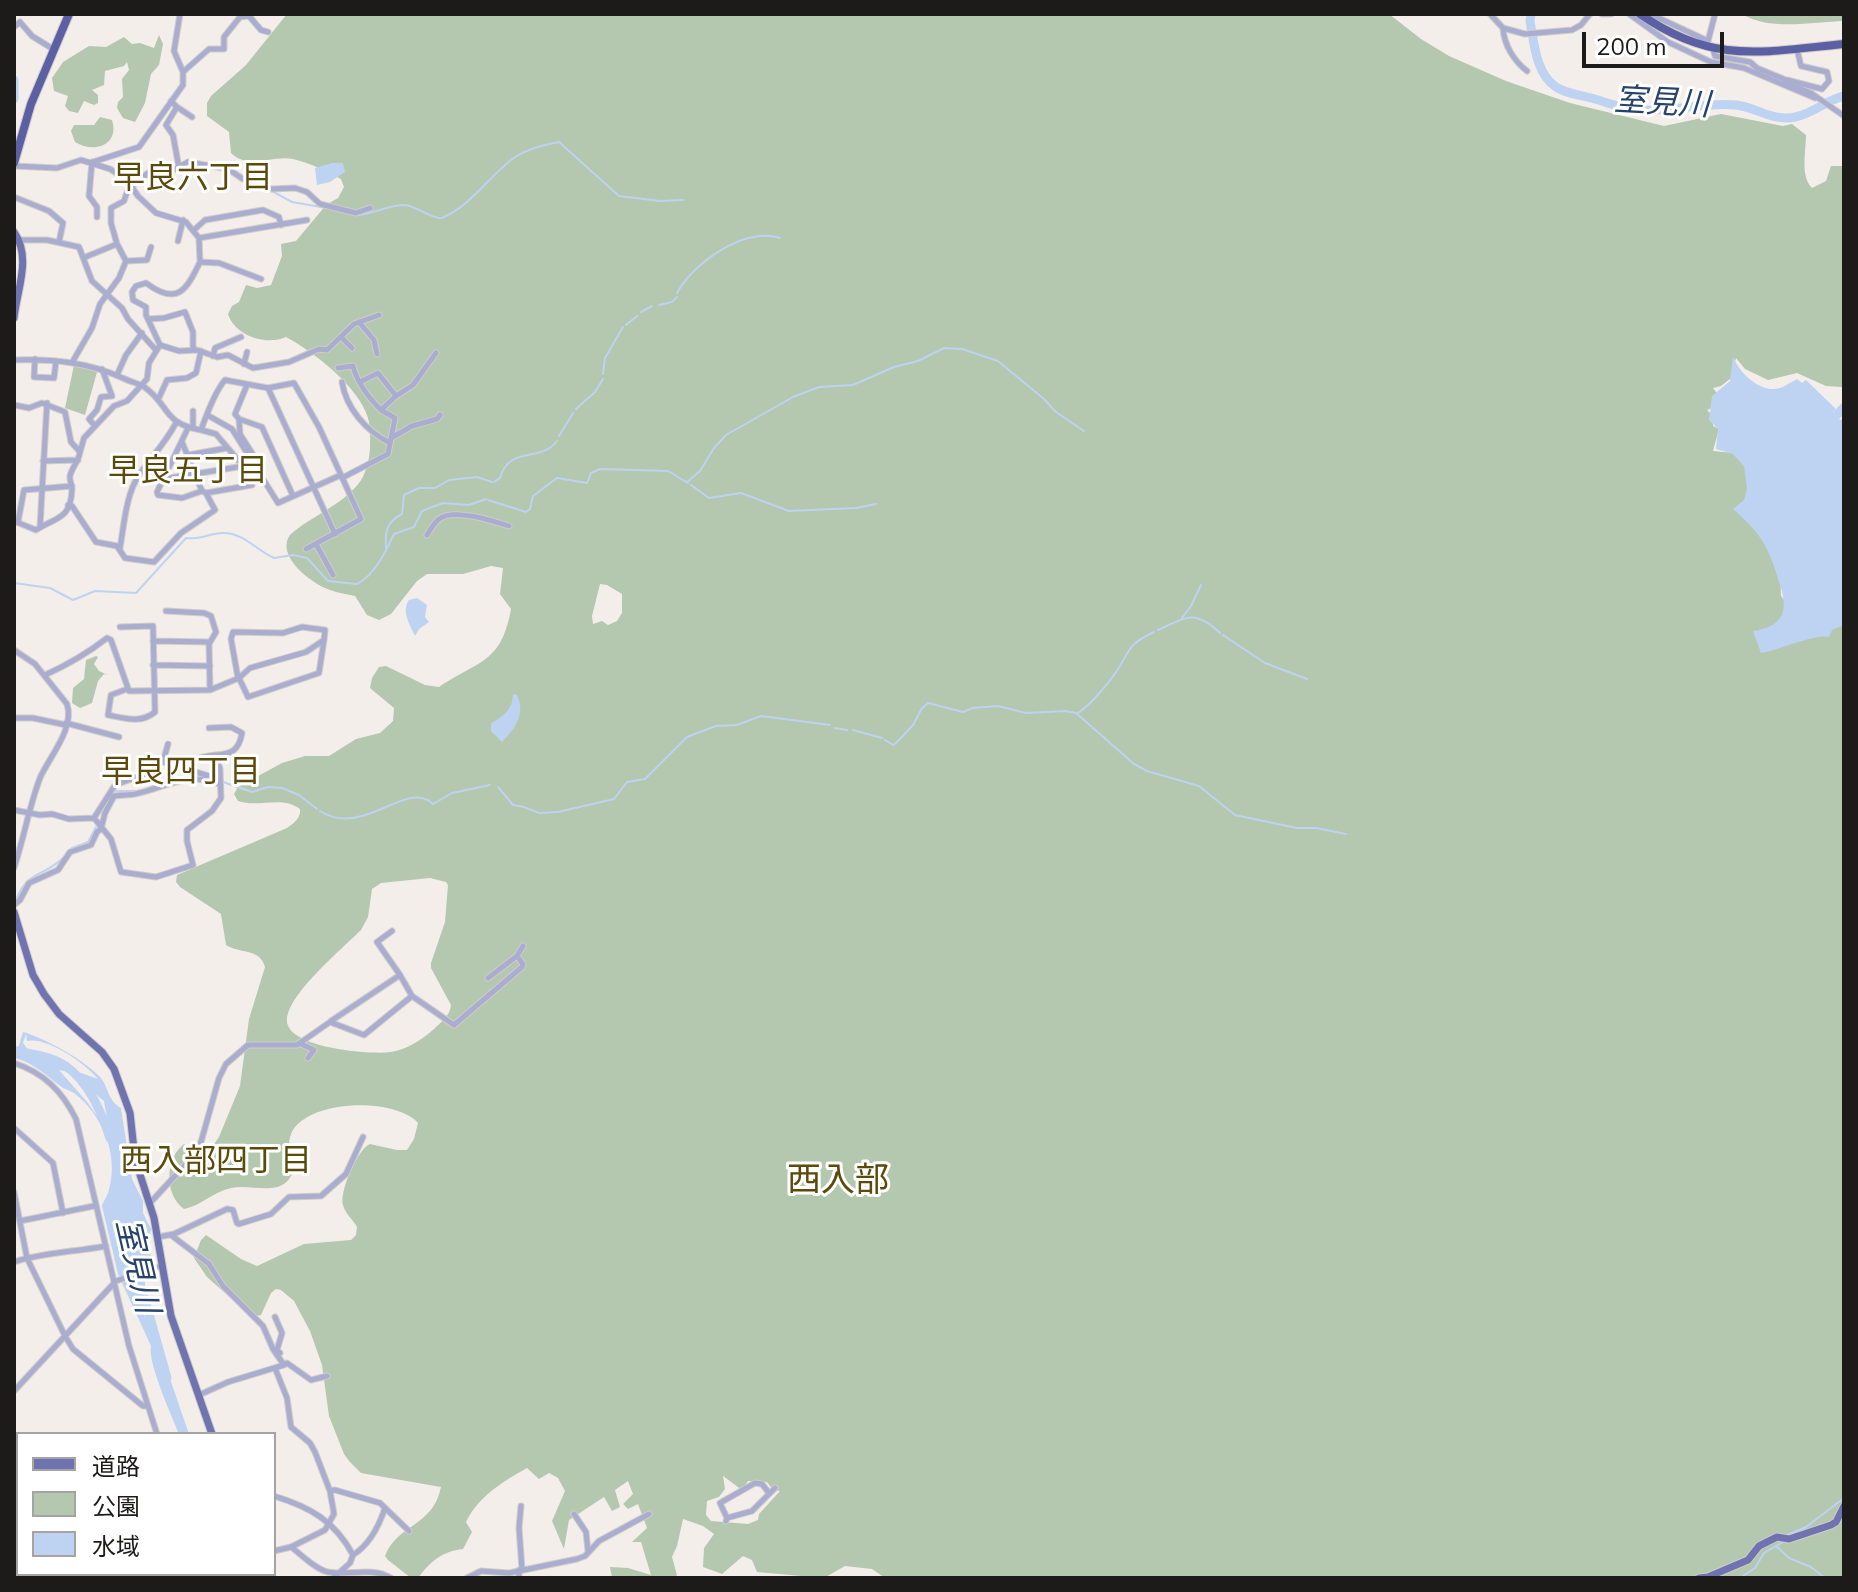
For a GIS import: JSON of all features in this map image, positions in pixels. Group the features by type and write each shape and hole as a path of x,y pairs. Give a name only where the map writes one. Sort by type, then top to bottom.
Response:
{"highway":[{"path":"14,161 31,104 69,14"},
{"path":"1640,14 1682,39 1713,49 1744,52 1843,46"}],"main road":[{"path":"14,232 24,260 14,318"},
{"path":"15,916 33,975 44,994 59,1014 102,1052 114,1069 130,1113 135,1159 158,1237 160,1266 171,1316 211,1432"},
{"path":"1699,1578 1748,1560 1759,1546 1777,1537 1789,1539 1831,1525 1836,1522 1844,1506"}],"street":[{"path":"18,14 20,22 32,36 53,49"},
{"path":"92,162 139,147 183,85 183,72 174,51 180,14"},
{"path":"1490,14 1503,28 1525,34 1572,30 1590,14"},
{"path":"1602,14 1611,14"},
{"path":"1629,14 1668,42 1711,62 1744,68 1815,98 1842,114"},
{"path":"1650,14 1708,41 1715,14"},
{"path":"183,72 209,49 224,49 224,37 240,17 249,16 261,30 268,32"},
{"path":"14,27 20,22"},
{"path":"1503,28 1504,40 1527,71"},
{"path":"1713,49 1715,56 1750,62 1762,71 1822,89 1829,81 1827,72 1801,66 1797,48"},
{"path":"1786,80 1786,83 1811,93 1815,98"},
{"path":"171,101 192,117"},
{"path":"177,107 166,125 173,135 179,168"},
{"path":"14,161 57,168 76,160 92,162 123,177 156,213 183,220 199,238 200,262 189,284 174,294 161,294 146,283 136,286 132,298 146,307 157,347 149,363 147,379 127,401 114,406 84,438 78,461 70,474 72,486 65,515 32,531 16,521 24,490 72,486"},
{"path":"92,162 89,196 97,207 97,217"},
{"path":"126,261 117,244 111,208 124,201 132,186 151,172 170,172 188,162 228,169 243,179 258,180 271,189 302,189 320,204 356,213 370,208"},
{"path":"14,197 49,211 63,223 59,242"},
{"path":"194,230 205,220 263,210 279,217 281,225"},
{"path":"178,241 183,220"},
{"path":"199,238 307,220"},
{"path":"19,240 59,242 79,247 92,281 157,347 201,351 213,356 228,355 253,368 289,362 319,349 327,350 346,330 379,315"},
{"path":"83,258 117,244"},
{"path":"126,261 147,260 151,247"},
{"path":"73,361 92,328 100,304 119,278 126,261"},
{"path":"200,262 219,263 261,279"},
{"path":"148,319 185,312 193,332 193,350"},
{"path":"359,322 374,340 377,354"},
{"path":"117,375 126,355 142,333"},
{"path":"213,356 215,348 241,337"},
{"path":"341,337 352,348"},
{"path":"158,400 166,381 187,378 196,373 201,351"},
{"path":"244,364 247,352"},
{"path":"381,410 413,385 436,353"},
{"path":"35,359 34,377 54,378 56,361"},
{"path":"14,360 73,361 140,385 158,400 176,423 216,434 244,466 162,480"},
{"path":"209,416 232,429 278,503 388,454 395,418 381,410 360,382 353,366 338,368"},
{"path":"95,426 89,419 97,410 101,397 112,396 102,369"},
{"path":"360,382 378,373 396,396"},
{"path":"201,430 222,383 230,381 268,388 294,383 319,427 361,519 306,549"},
{"path":"342,382 349,406 377,435 391,440"},
{"path":"247,385 235,414 239,419 262,427 293,496"},
{"path":"268,388 335,534"},
{"path":"14,405 29,408 47,403 65,412 71,442 80,452"},
{"path":"40,528 47,403"},
{"path":"193,411 191,428 162,480 158,495 182,498 252,485"},
{"path":"391,440 412,426 437,419 440,415"},
{"path":"239,419 240,434 252,453"},
{"path":"176,423 164,445 137,477 120,548 125,558 154,562 181,533 215,510 182,442"},
{"path":"188,455 227,448"},
{"path":"43,461 78,461"},
{"path":"147,465 162,480"},
{"path":"68,505 72,506 96,542 120,548"},
{"path":"427,535 440,517 446,516 479,517 509,526"},
{"path":"316,543 333,575"},
{"path":"166,611 211,616 216,632 210,642 210,690"},
{"path":"120,627 153,626 153,665 154,691 155,712 139,719 108,715 111,695 127,689 154,691 210,690 238,678 250,668 306,652 324,640"},
{"path":"302,627 325,630 324,640 321,669 316,675 248,697 238,678 231,639 233,632 283,633 302,627"},
{"path":"45,675 66,662 82,657 107,638 111,640 127,689"},
{"path":"153,641 210,642"},
{"path":"14,650 45,675 69,711 28,813 14,868"},
{"path":"153,665 210,666"},
{"path":"14,718 33,718 119,737"},
{"path":"172,766 185,764 198,756 230,754 235,750 242,733 231,727 209,728"},
{"path":"163,762 168,744"},
{"path":"94,818 111,839 121,872 156,877 193,865 187,830 218,805 222,792 216,755"},
{"path":"94,818 115,785 151,772 153,765 163,762 220,782"},
{"path":"14,905 29,883 58,870 70,852 88,848 101,829 114,796 138,794 180,780 220,782"},
{"path":"14,810 69,819 94,818"},
{"path":"392,931 377,942 412,996 454,1025 522,967 517,956"},
{"path":"488,978 517,956 523,946"},
{"path":"299,1043 400,975"},
{"path":"330,1022 364,1035 412,996"},
{"path":"149,1204 187,1163 201,1142 226,1064 248,1045 299,1043 314,1050 308,1058"},
{"path":"14,1063 53,1084 76,1119 94,1206 156,1432"},
{"path":"14,1128 53,1163 63,1213"},
{"path":"158,1237 171,1235 227,1209 233,1210 239,1224 271,1214 289,1197 321,1196 346,1174 363,1137"},
{"path":"14,1192 27,1258 73,1349 143,1406 147,1406"},
{"path":"20,1221 94,1206"},
{"path":"171,1235 209,1264 223,1286 263,1326 273,1349 286,1364 309,1379 327,1376"},
{"path":"14,1262 106,1246"},
{"path":"14,1391 23,1385 115,1283 160,1266"},
{"path":"275,1317 282,1333 277,1350 286,1364"},
{"path":"198,1395 286,1364"},
{"path":"275,1368 287,1398 291,1427 310,1443 330,1491 334,1514 325,1530 291,1547 276,1551"},
{"path":"769,1493 762,1484 755,1483 720,1503 726,1519 752,1511 775,1488"},
{"path":"330,1491 380,1503 409,1531"},
{"path":"276,1497 289,1500 331,1523 341,1533 353,1555"},
{"path":"519,1578 521,1506"},
{"path":"333,1578 350,1563 353,1555 379,1526 385,1508"},
{"path":"574,1514 586,1532 588,1552"},
{"path":"467,1578 481,1571 504,1573 585,1556 599,1541 649,1514"},
{"path":"291,1547 323,1570 339,1573 374,1571 391,1578"},
{"path":"14,1576 154,1577"}],"green space":[{"path":"287,14 1389,14 1449,56 1506,81 1570,103 1664,126 1721,114 1783,126 1792,124 1806,135 1805,170 1812,188 1826,181 1831,166 1844,166 1844,392 1842,387 1826,386 1797,373 1768,380 1745,369 1736,358 1731,378 1713,388 1719,396 1712,408 1707,410 1713,416 1713,426 1719,429 1713,451 1733,453 1746,468 1764,538 1780,572 1781,596 1787,603 1844,622 1844,1578 885,1578 872,1569 845,1566 824,1578 757,1572 752,1560 743,1556 722,1574 703,1567 704,1548 714,1534 703,1526 683,1519 672,1557 677,1575 674,1578 612,1578 610,1567 628,1568 651,1575 641,1542 632,1542 647,1528 638,1504 628,1509 623,1504 633,1494 628,1481 615,1490 620,1507 612,1511 604,1497 569,1520 564,1549 552,1521 565,1491 558,1478 549,1473 539,1479 527,1468 500,1484 471,1513 466,1522 472,1532 463,1549 437,1558 418,1578 411,1578 388,1560 385,1556 391,1545 431,1510 441,1487 361,1473 344,1454 329,1416 322,1365 310,1331 294,1301 276,1289 261,1315 252,1317 207,1277 194,1258 206,1235 257,1266 304,1244 351,1240 356,1235 357,1227 345,1211 343,1199 347,1181 360,1153 370,1144 407,1150 418,1123 391,1109 372,1106 332,1108 300,1122 291,1134 289,1148 293,1172 282,1185 274,1188 231,1188 184,1209 177,1203 169,1176 173,1158 184,1144 198,1154 207,1154 219,1137 240,1086 249,1019 265,967 254,954 226,945 221,914 176,882 177,875 287,828 298,818 300,809 286,803 238,801 234,794 238,787 282,763 305,756 329,756 356,739 380,733 393,721 394,708 370,688 379,667 386,666 425,685 439,687 477,665 494,651 507,627 511,609 500,594 503,568 491,566 463,574 427,574 417,581 391,614 379,620 367,615 355,596 322,587 305,575 287,552 290,535 344,498 361,479 369,458 370,430 363,406 355,394 322,361 286,337 269,340 244,333 228,314 232,306 239,302 246,285 257,288 271,285 282,256 281,244 296,241 326,205 338,198 344,187 341,179 293,159 245,161 231,153 229,132 207,116 207,103 246,65","holes":["600,584 622,594 622,613 617,621 608,625 602,621 593,624","430,878 448,885 445,922 431,968 451,1005 449,1012 420,1040 391,1052 330,1048 299,1037 290,1029 287,1019 290,1008 306,984 361,930 368,917 372,889 381,883","723,1476 742,1490 748,1481 767,1482 773,1490 780,1491 759,1514 758,1520 748,1524 711,1521 706,1515 707,1501 719,1497 725,1489"]},
{"path":"1742,14 1844,14 1844,21 1778,24"},
{"path":"159,35 163,44 159,65 151,74 145,103 135,122 123,118 117,108 123,97 122,79 129,70 127,62 124,66 105,71 104,85 92,90 98,95 98,103 94,105 84,101 78,113 69,111 65,106 68,96 54,91 52,78 63,62 89,46 106,47 124,37 132,44 140,43 154,48"},
{"path":"100,117 112,120 109,141 97,147 75,142 71,131 74,125 94,125"},
{"path":"74,365 97,372 85,415 65,408"},
{"path":"96,656 94,664 99,671 108,675 104,674 98,681 92,703 80,708 72,703 73,688 84,679 86,660"}],"water":[{"path":"343,163 345,172 330,182 317,185 315,168"},
{"path":"1733,356 1748,378 1759,386 1772,389 1797,379 1802,383 1806,380 1836,409 1833,412 1840,420 1844,418 1844,625 1832,630 1829,637 1761,653 1753,631 1770,626 1780,618 1783,597 1764,544 1733,509 1744,500 1747,489 1744,466 1733,454 1716,449 1718,429 1709,420 1712,396 1730,381"},
{"path":"417,598 427,605 425,617 429,622 415,636 406,609 409,600"},
{"path":"513,694 517,695 520,715 502,742 491,731 491,723 506,712"},
{"path":"23,1032 42,1039 74,1057 93,1070 121,1108 132,1179 143,1201 143,1213 151,1229 152,1262 145,1281 144,1315 157,1339 162,1366 167,1370 188,1432 178,1432 156,1376 151,1346 118,1274 102,1206 112,1176 106,1136 93,1112 74,1093 15,1058","holes":["26,1034 27,1041 55,1047 76,1059 98,1079 33,1056 23,1043","59,1070 69,1072 104,1101 108,1125 104,1126"]}],"waterway":[{"name":"室見川","path":"1531,14 1537,57 1549,81 1564,91 1621,107 1651,110 1736,105 1787,118 1808,113 1844,96"},
{"name":"室見川","path":"14,80 14,99"},
{"path":"442,218 461,207 516,156 559,142 619,196 660,201 683,200"},
{"path":"261,185 292,202 321,207"},
{"path":"358,215 404,205 440,218"},
{"path":"677,293 695,270 721,250 751,238 780,238"},
{"path":"659,305 672,302 677,297"},
{"path":"641,312 652,306"},
{"path":"626,325 637,316"},
{"path":"603,374 605,358 623,327"},
{"path":"687,482 700,471 726,435 793,397 819,387 853,385 944,348 962,349 998,361 1056,412 1084,431"},
{"path":"576,409 595,392 603,379"},
{"name":"室見川","path":"1834,418 1844,407"},
{"path":"559,436 573,413"},
{"path":"494,482 510,461 543,451 557,441"},
{"path":"488,500 526,512 530,509 533,496 557,478 587,483 591,473 600,469 668,471 688,483"},
{"path":"386,548 388,528 402,514 404,495 419,488 435,488 449,480 477,477 492,482"},
{"path":"691,485 709,498 741,493 789,511 876,504"},
{"path":"14,583 50,588 73,600 95,591 136,593 186,538 223,533 244,539 274,558 293,555 307,558 328,581 357,584 375,569 394,534 414,527 422,511 443,503 469,505 486,499"},
{"path":"1182,618 1201,585"},
{"path":"1158,630 1197,618 1220,633"},
{"path":"1078,713 1108,682 1133,645 1154,632"},
{"path":"1223,635 1265,663 1307,679"},
{"path":"885,740 893,745 896,743 928,703 963,712 998,706 1026,713 1076,713 1134,764 1147,771 1199,786 1235,815 1346,834"},
{"path":"498,787 513,805 539,813 558,812 614,799 627,782 645,779 687,737 716,726 737,725 761,716 830,725"},
{"path":"835,728 847,730"},
{"path":"853,730 882,738"},
{"path":"145,789 186,776 205,778"},
{"path":"223,782 252,792 268,787 282,788 299,795 317,809"},
{"path":"320,811 336,818 352,818 411,798 423,798 433,804 452,793 490,785"},
{"path":"111,795 116,791 135,791"},
{"path":"101,820 108,800"},
{"path":"72,848 88,842 96,827"},
{"path":"16,900 31,878 65,856"},
{"name":"室見川","path":"14,1050 52,1059 76,1075 97,1105 110,1138"},
{"name":"室見川","path":"142,1289 167,1378"},
{"path":"1787,1535 1806,1527 1844,1498"},
{"path":"1740,1578 1755,1568 1764,1553 1783,1542"},
{"path":"1776,1546 1789,1558 1811,1567 1825,1578"}],"district":[{"name":"早良六丁目","path":"193,178"},
{"name":"早良五丁目","path":"188,471"},
{"name":"早良四丁目","path":"181,772"},
{"name":"西入部四丁目","path":"216,1161"},
{"name":"西入部","path":"838,1181"}]}
